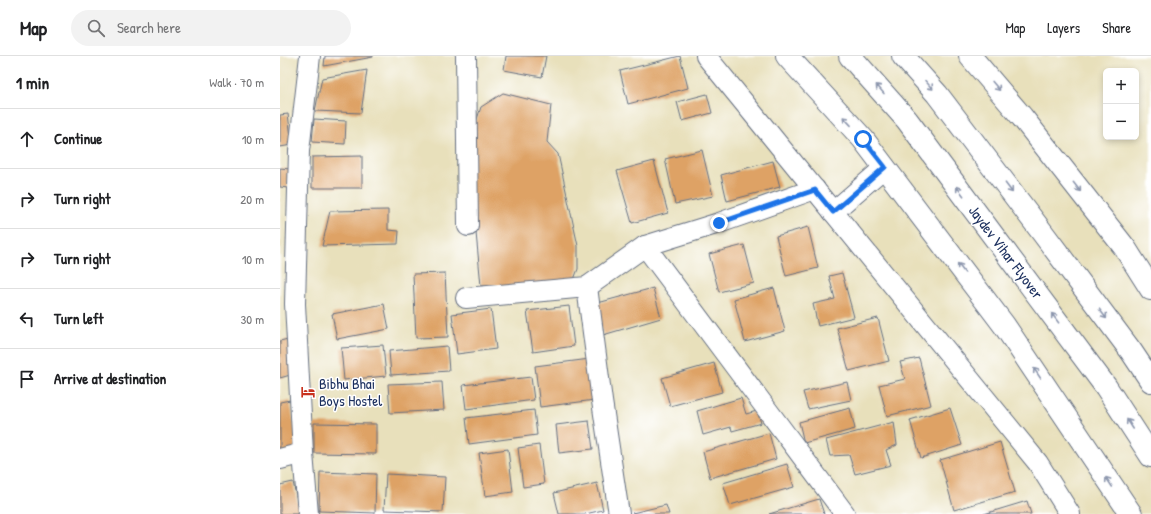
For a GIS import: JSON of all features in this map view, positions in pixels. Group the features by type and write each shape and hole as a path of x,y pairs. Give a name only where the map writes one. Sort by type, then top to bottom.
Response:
{"main road":[{"path":"787,56 863,139 1004,325 1131,514"},
{"name":"Jaydev Vihar Flyover","path":"850,56 907,120 1106,387 1151,456"},
{"path":"903,56 947,106 1131,351 1151,381"},
{"path":"970,56 1022,117 1125,248 1151,289"}],"street":[{"path":"308,514 303,453 295,304 299,151 310,56"},
{"path":"466,56 468,226"},
{"path":"706,56 1038,463 1070,514"},
{"path":"833,212 885,167"},
{"path":"466,298 587,287 645,246 719,223 815,190"},
{"path":"645,246 845,514"},
{"path":"587,287 619,514"},
{"path":"280,459 303,453"}],"building":[{"path":"325,56 373,56 373,57 324,66"},
{"path":"506,56 546,56 542,77 504,70"},
{"path":"680,56 688,88 628,104 620,71"},
{"path":"367,70 361,113 315,111 322,78"},
{"path":"503,93 551,105 547,142 558,154 578,246 578,269 571,287 481,286 468,147 481,107"},
{"path":"707,94 712,113 682,121 677,102"},
{"path":"288,114 292,145 280,147 280,115"},
{"path":"314,119 346,121 345,144 312,142"},
{"path":"702,150 713,196 675,204 665,159"},
{"path":"362,156 362,188 312,188 312,157"},
{"path":"654,161 668,213 632,223 617,171"},
{"path":"773,161 780,187 727,201 721,175"},
{"path":"280,168 290,169 288,188 280,187"},
{"path":"388,210 388,230 399,231 398,244 322,246 330,211"},
{"path":"808,227 818,268 786,276 776,236"},
{"path":"744,245 754,283 719,292 709,254"},
{"path":"445,273 448,337 416,338 413,274"},
{"path":"842,273 854,317 818,326 813,304 835,299 829,276"},
{"path":"653,288 661,318 603,335 594,304"},
{"path":"774,288 785,331 745,342 734,299"},
{"path":"384,304 389,329 337,339 332,314"},
{"path":"569,306 574,346 533,352 527,311"},
{"path":"491,309 496,349 457,354 452,314"},
{"path":"878,318 889,361 849,371 837,328"},
{"path":"288,339 297,373 280,378 280,341"},
{"path":"383,345 386,376 344,380 341,348"},
{"path":"447,346 449,371 391,375 389,351"},
{"path":"919,358 931,405 887,416 879,385 905,379 900,362"},
{"path":"590,359 595,400 540,407 535,366"},
{"path":"714,363 722,392 670,406 662,378"},
{"path":"531,377 534,400 466,409 463,385"},
{"path":"442,382 444,410 390,413 388,384"},
{"path":"847,382 851,400 808,409 803,392"},
{"path":"741,398 746,414 757,411 761,423 732,431 731,427 703,435 697,411"},
{"path":"290,400 299,451 280,454 280,402"},
{"path":"850,408 855,429 804,443 799,422"},
{"path":"950,408 962,445 921,458 910,420"},
{"path":"534,410 537,435 469,444 466,418"},
{"path":"589,421 593,449 559,453 556,425"},
{"path":"894,422 897,445 886,450 891,465 855,474 849,455 830,456 826,440"},
{"path":"314,423 376,424 376,454 314,453"},
{"path":"769,433 776,459 710,478 703,452"},
{"path":"1000,442 1015,492 954,510 940,460"},
{"path":"539,445 544,484 523,487 518,448"},
{"path":"508,449 513,492 485,496 479,453"},
{"path":"787,464 794,487 730,505 723,483"},
{"path":"320,472 376,474 375,513 319,511"},
{"path":"386,474 445,477 443,512 384,510"},
{"path":"293,482 300,514 280,514 280,485"},
{"path":"597,483 603,510 585,514 559,514 554,493"},
{"path":"819,499 824,514 769,514"},
{"path":"1027,501 1031,514 984,514"},
{"path":"666,505 669,514 632,513"}],"place":[{"name":"Bibhu Bhai Boys Hostel","path":"308,392"}],"route":[{"path":"719,223 815,190 833,212 885,167 863,139"}]}
